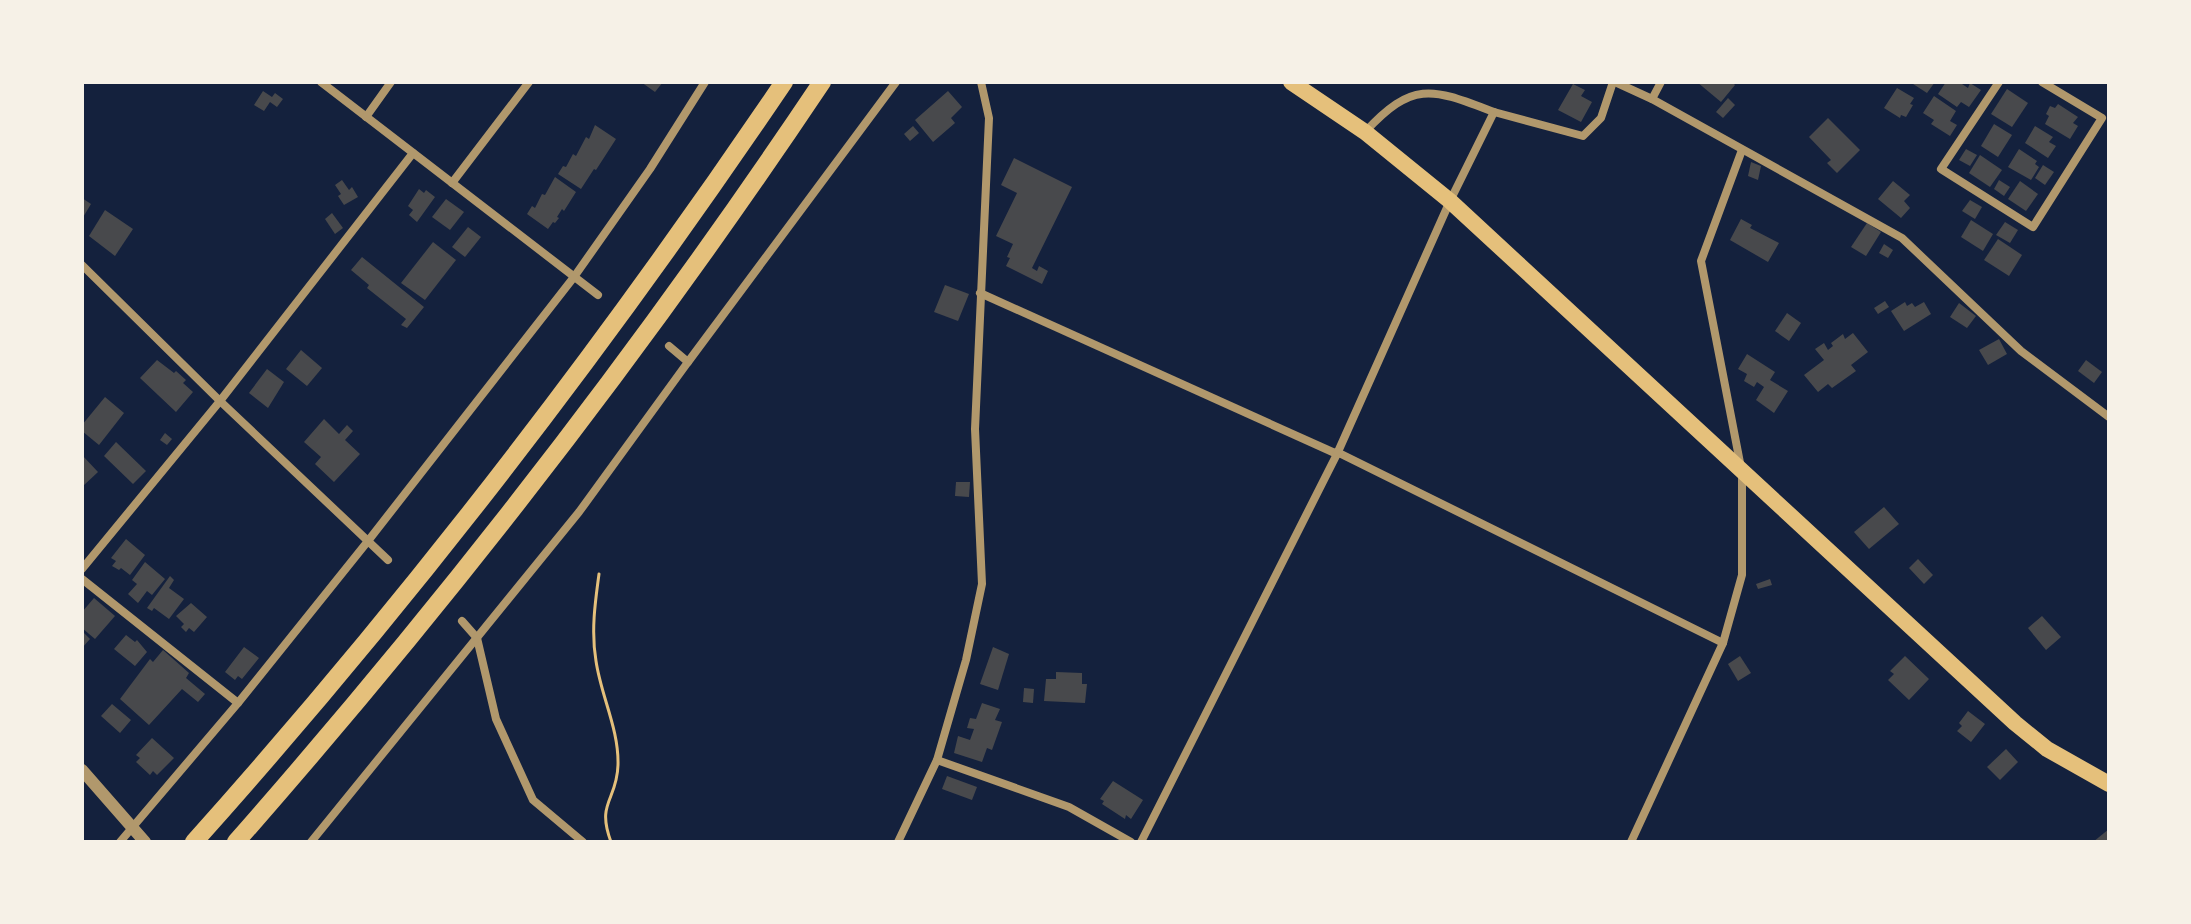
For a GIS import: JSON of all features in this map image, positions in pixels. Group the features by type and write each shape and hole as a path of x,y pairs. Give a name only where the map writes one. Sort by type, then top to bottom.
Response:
{"highway":[{"path":"194,842 349,662 475,507 583,366 782,82"},
{"path":"236,842 372,683 499,527 696,264 825,82"},
{"path":"1291,82 1365,132 1450,201 2015,723 2047,749 2109,784"}],"street":[{"path":"321,82 598,295"},
{"path":"366,117 391,82"},
{"path":"452,183 529,82"},
{"path":"120,842 238,703 574,277 650,169 705,82"},
{"path":"311,842 579,512 896,82"},
{"path":"898,842 937,760 966,660 982,584 975,429 989,118 981,82"},
{"path":"1365,132 1384,111 1413,93 1444,94 1494,112 1583,136 1601,118 1614,82 1652,99 1902,238 2021,351 2109,417"},
{"path":"1652,99 1661,82"},
{"path":"1999,82 1941,169 2033,227 2102,118 2042,82"},
{"path":"1141,842 1337,453 1450,201 1494,112"},
{"path":"1631,842 1723,643 1742,575 1742,473 1701,261 1742,150"},
{"path":"82,569 220,401 413,153"},
{"path":"82,265 388,560"},
{"path":"980,293 1337,453 1723,643"},
{"path":"669,346 688,362"},
{"path":"82,579 238,703"},
{"path":"462,621 477,638 496,719 533,800 583,842"},
{"path":"937,760 1069,807 1131,842"},
{"path":"82,770 145,842"}],"path":[{"path":"599,574 593,627 596,662 612,723 618,764 614,793 605,807 604,824 611,842"}],"building":[{"path":"641,82 663,82 655,92"},
{"path":"1697,82 1732,82 1735,85 1721,102"},
{"path":"1910,82 1935,82 1927,93"},
{"path":"1946,82 1959,82 1968,88 1970,83 1981,90 1969,107 1961,102 1957,107 1938,94"},
{"path":"1573,84 1585,90 1581,96 1592,102 1581,122 1558,110"},
{"path":"1897,88 1914,98 1906,117 1901,115 1900,118 1884,108"},
{"path":"2007,89 2028,103 2012,127 1991,114"},
{"path":"263,91 272,97 275,93 283,99 277,107 270,102 264,111 254,105"},
{"path":"948,91 962,107 951,118 955,123 933,142 915,120"},
{"path":"1934,96 1956,111 1950,121 1957,125 1950,136 1931,124 1934,120 1923,113"},
{"path":"1728,98 1735,105 1723,118 1716,112"},
{"path":"2058,104 2078,117 2073,123 2078,126 2070,139 2045,124 2050,106 2055,108"},
{"path":"1828,118 1860,150 1837,173 1827,163 1831,160 1809,137"},
{"path":"1994,124 2012,135 1998,157 1981,146"},
{"path":"595,125 616,139 581,189 558,174 573,154 576,156 586,137 589,139"},
{"path":"913,126 919,133 910,141 904,134"},
{"path":"2035,126 2053,137 2049,142 2056,146 2048,158 2025,143"},
{"path":"1966,149 1977,155 1970,166 1959,160"},
{"path":"2019,149 2037,161 2035,164 2039,167 2031,180 2008,167"},
{"path":"1980,155 2002,170 1990,187 1969,173"},
{"path":"1014,158 1072,187 1032,268 1037,271 1039,266 1048,271 1042,284 1006,266 1013,244 996,236 1017,193 1001,185"},
{"path":"1751,162 1761,166 1758,180 1748,176"},
{"path":"2043,165 2054,172 2045,185 2035,178"},
{"path":"555,177 576,192 548,229 527,214 532,206 535,208 542,194 545,195"},
{"path":"342,180 349,190 352,187 358,197 344,205 335,185"},
{"path":"1999,180 2010,187 2004,196 1994,189"},
{"path":"1893,181 1910,195 1904,201 1910,208 1901,218 1878,199"},
{"path":"2020,181 2038,194 2026,211 2008,199"},
{"path":"419,189 435,197 417,222 409,215 413,210 408,206"},
{"path":"82,198 91,204 82,219"},
{"path":"446,199 464,212 450,230 432,217"},
{"path":"1970,200 1982,207 1975,219 1962,211"},
{"path":"105,210 133,229 115,256 89,236"},
{"path":"332,213 343,228 335,234 325,219"},
{"path":"1741,219 1752,225 1750,228 1779,243 1768,262 1730,240"},
{"path":"1971,220 1993,234 1983,251 1961,237"},
{"path":"2005,222 2018,230 2010,243 1996,235"},
{"path":"1867,223 1881,232 1866,256 1851,247"},
{"path":"468,227 481,237 465,257 452,247"},
{"path":"1998,239 2022,255 2009,276 1984,260"},
{"path":"433,242 456,260 425,300 401,283"},
{"path":"1884,244 1893,250 1888,258 1879,253"},
{"path":"362,257 424,307 407,328 401,325 406,319 367,288 369,285 351,270"},
{"path":"945,285 969,294 958,321 934,312"},
{"path":"1885,301 1889,307 1878,314 1874,308"},
{"path":"1905,302 1907,306 1912,303 1915,307 1924,302 1931,314 1904,331 1891,311"},
{"path":"1959,303 1976,316 1967,328 1950,317"},
{"path":"1787,313 1801,323 1789,341 1775,331"},
{"path":"1853,333 1868,352 1851,365 1856,371 1832,388 1828,384 1818,392 1804,375 1824,360 1815,349 1824,343 1828,350 1833,346 1831,343 1843,334 1845,339"},
{"path":"1999,339 2007,354 1988,365 1979,350"},
{"path":"301,350 322,368 307,386 286,369"},
{"path":"1747,354 1775,372 1770,380 1788,391 1774,413 1756,400 1764,387 1757,382 1754,387 1744,381 1747,374 1738,369"},
{"path":"157,360 174,373 176,371 193,392 176,412 140,378"},
{"path":"2086,360 2102,372 2094,383 2078,371"},
{"path":"267,369 284,382 268,408 249,393"},
{"path":"105,397 124,413 99,445 82,431 82,425"},
{"path":"324,419 339,434 347,425 353,431 345,440 360,454 334,482 315,464 321,457 304,442"},
{"path":"165,433 172,439 167,445 160,440"},
{"path":"116,442 146,471 133,484 104,456"},
{"path":"82,455 98,472 82,487"},
{"path":"956,482 970,482 969,497 955,496"},
{"path":"1884,507 1899,524 1869,549 1854,532"},
{"path":"126,539 145,555 130,575 112,566 116,561 111,558"},
{"path":"1918,559 1933,575 1924,584 1909,568"},
{"path":"145,562 165,579 152,595 147,591 138,603 128,594 137,584 132,580"},
{"path":"170,576 174,580 169,588 184,599 169,619 154,608 152,611 147,608"},
{"path":"1770,579 1772,585 1758,589 1756,584"},
{"path":"94,598 115,616 95,639 82,628 82,612"},
{"path":"191,603 207,617 194,632 189,628 186,632 181,627 184,624 176,616"},
{"path":"2042,616 2061,637 2046,650 2028,628"},
{"path":"82,631 90,639 82,648"},
{"path":"126,635 135,642 137,640 147,652 135,666 114,649"},
{"path":"244,647 259,658 242,679 238,676 235,680 225,672"},
{"path":"993,647 1009,654 998,690 980,684"},
{"path":"163,650 189,673 186,678 205,694 198,702 182,689 149,725 120,699 150,659 153,662"},
{"path":"1740,656 1751,673 1738,681 1728,664"},
{"path":"1905,656 1929,679 1909,700 1888,680 1894,674 1890,671"},
{"path":"1056,672 1082,673 1082,684 1087,684 1085,703 1044,701 1046,679 1056,679"},
{"path":"1024,688 1034,689 1033,703 1023,702"},
{"path":"982,703 1000,709 995,720 1002,722 992,750 987,748 982,762 954,753 958,736 970,740 974,729 967,728 970,718 976,719"},
{"path":"112,704 131,720 120,733 101,716"},
{"path":"1968,711 1985,724 1971,742 1957,731"},
{"path":"152,738 174,758 157,775 153,771 150,775 136,762 140,758 136,755"},
{"path":"2006,749 2018,762 2000,780 1987,767"},
{"path":"947,776 977,787 972,800 942,789"},
{"path":"1113,781 1143,800 1131,819 1126,815 1125,819 1102,804 1104,801 1100,799"},
{"path":"2109,829 2109,842 2093,842"}]}
